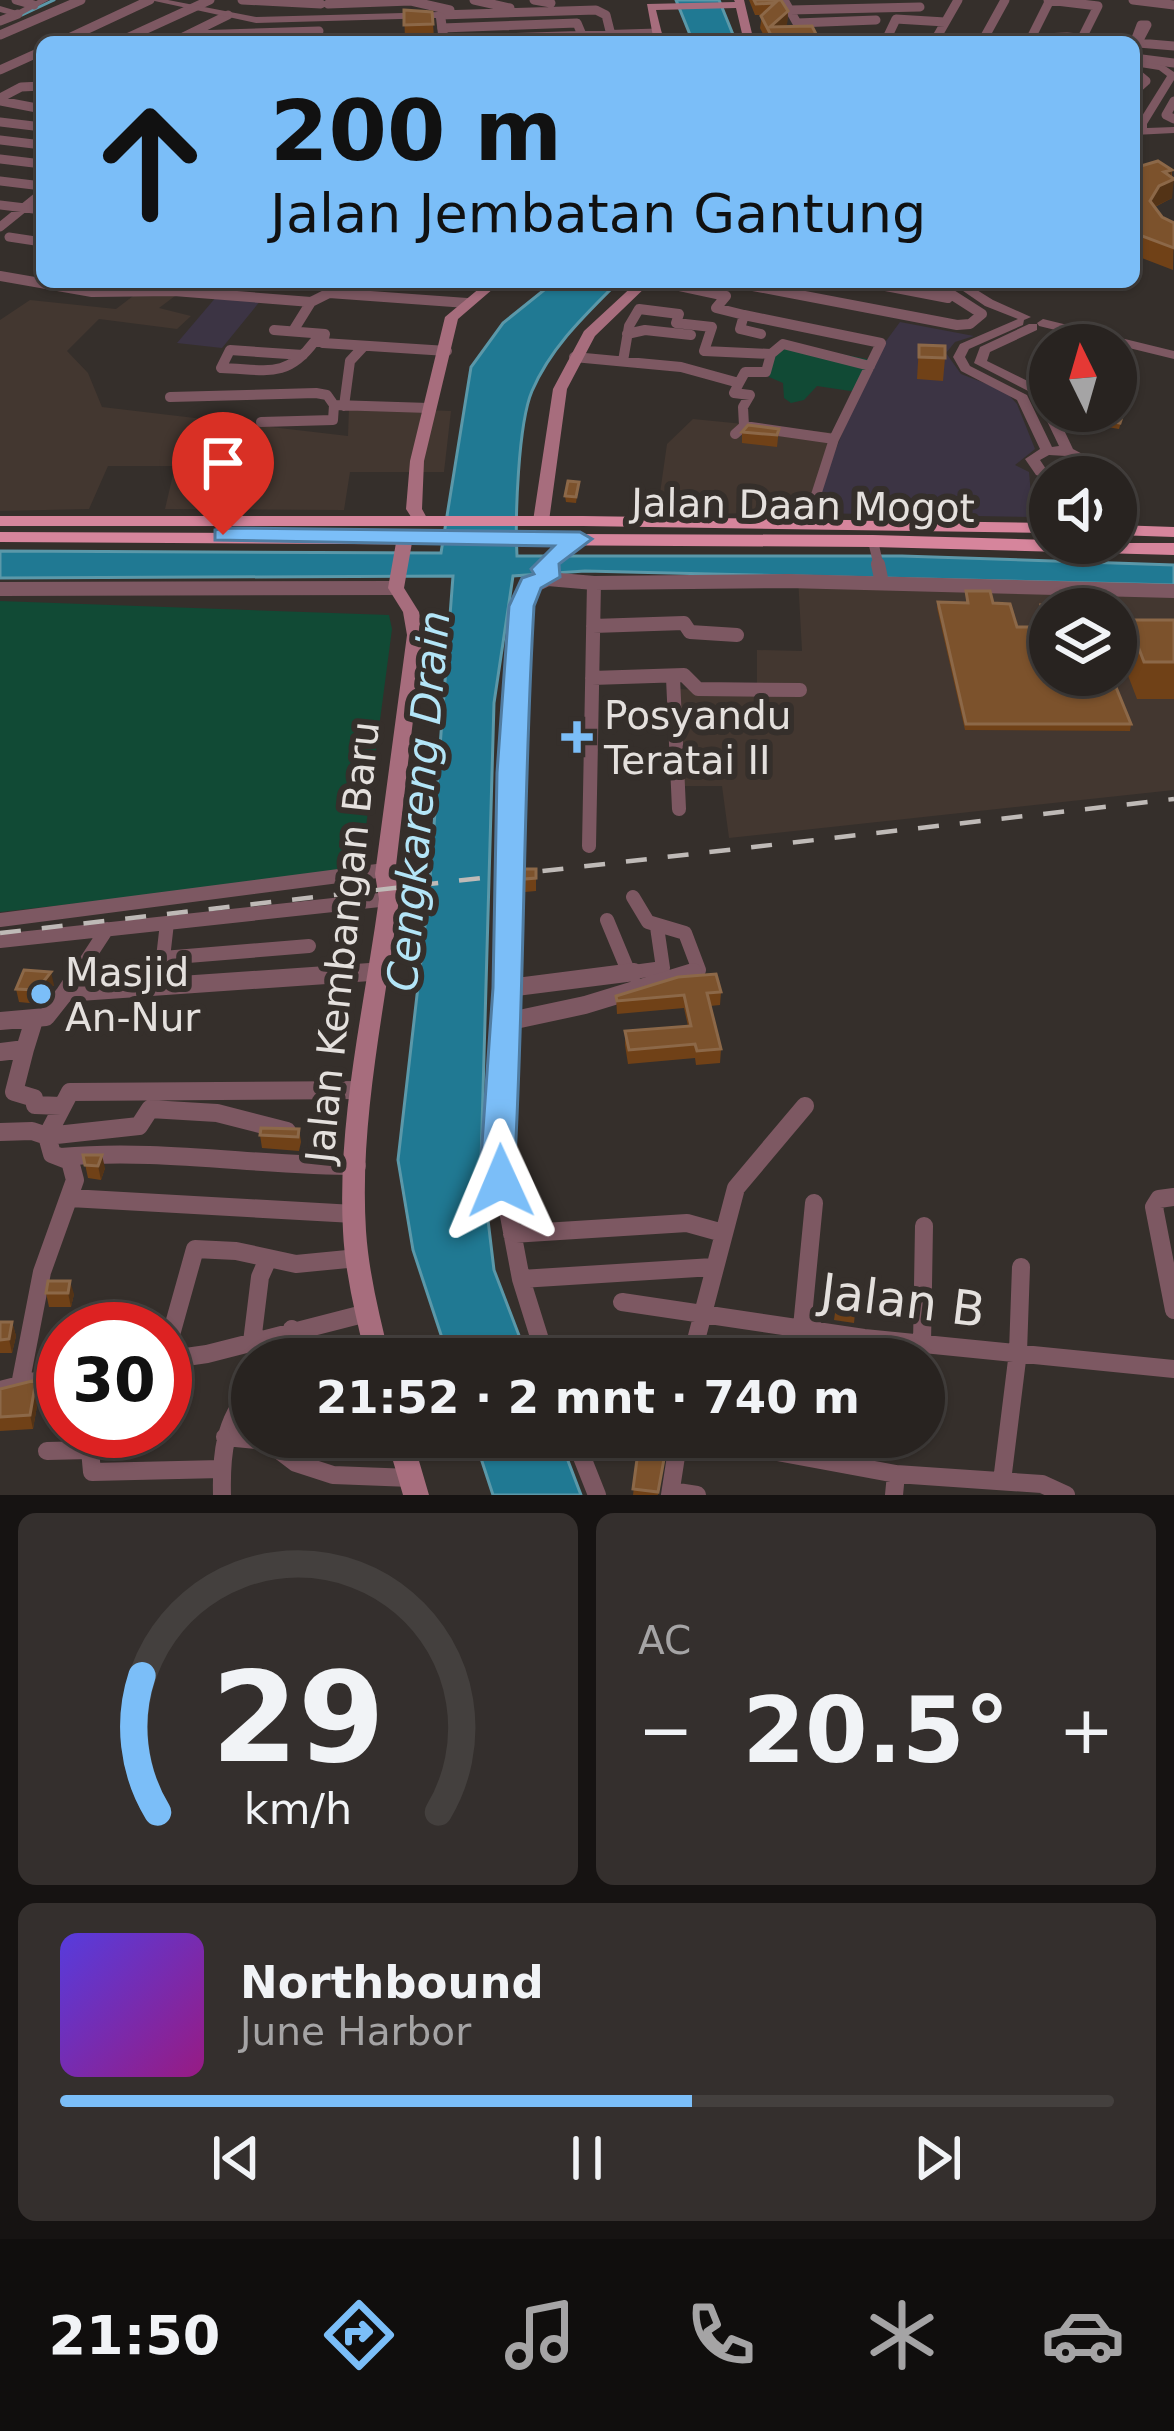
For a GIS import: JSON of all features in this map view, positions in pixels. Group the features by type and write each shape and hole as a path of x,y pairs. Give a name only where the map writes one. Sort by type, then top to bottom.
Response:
{"highway":[{"name":"Jalan Daan Mogot","path":"519,529 541,520 1029,528"},
{"name":"Jalan Daan Mogot","path":"0,521 519,529 580,539 874,546 1029,544"},
{"name":"Jalan Daan Mogot","path":"0,538 413,527"},
{"path":"1137,531 1174,532"},
{"name":"Jalan Daan Mogot","path":"1137,547 1174,549"}],"main road":[{"path":"658,36 652,4 738,3 747,36"},
{"path":"467,303 487,288"},
{"path":"541,520 558,398 574,358 589,334 639,288"},
{"name":"Jalan Kembangan Baru","path":"373,1338 354,1214 366,1034 389,899 385,871 415,635 411,613 397,585 413,527 417,461 429,408 453,314 467,303"},
{"path":"405,1458 413,1487"}],"street":[{"path":"16,0 39,3"},
{"path":"0,35 81,0"},
{"path":"74,36 152,0 321,28"},
{"path":"131,36 210,0"},
{"path":"242,0 418,5 458,14 598,11 606,15 611,34"},
{"path":"442,31 481,0 532,12 554,2"},
{"path":"534,0 554,2"},
{"path":"784,0 796,22 876,20"},
{"path":"937,36 958,0"},
{"path":"985,36 1005,0"},
{"path":"1032,36 1049,0 1098,7 1083,36"},
{"path":"1133,0 1170,5"},
{"path":"321,28 325,2"},
{"path":"0,22 39,3"},
{"path":"193,36 321,28 418,5"},
{"path":"418,5 442,31 530,36"},
{"path":"1158,19 1170,5"},
{"path":"790,10 920,7"},
{"path":"0,9 18,14"},
{"path":"193,36 228,15"},
{"path":"889,36 896,19 945,22"},
{"path":"442,31 577,23 582,36"},
{"path":"600,36 634,36"},
{"path":"1140,42 1174,46"},
{"path":"0,72 36,54"},
{"path":"1140,66 1171,69 1140,123"},
{"path":"0,72 36,81"},
{"path":"0,99 36,83"},
{"path":"0,99 36,108"},
{"path":"1174,102 1166,115 1174,119"},
{"path":"0,122 36,126"},
{"path":"0,140 36,144"},
{"path":"0,159 36,163"},
{"path":"0,181 36,188"},
{"path":"0,226 36,195"},
{"path":"0,205 36,209"},
{"path":"8,237 36,241"},
{"path":"0,276 36,283"},
{"path":"62,288 311,302 335,288"},
{"path":"77,291 81,288"},
{"path":"689,288 726,296 705,326"},
{"path":"763,288 957,325 970,324 982,314 953,299 896,288"},
{"path":"939,288 953,299"},
{"path":"966,288 1028,322 1174,355"},
{"path":"329,293 467,303"},
{"path":"293,331 311,302"},
{"path":"717,308 880,341 834,439 807,523"},
{"path":"622,361 638,310 680,314 676,323 713,327 702,350 772,354"},
{"path":"744,315 740,329 761,334"},
{"path":"1028,322 964,347 958,357 965,368 1022,398 1046,451"},
{"path":"1028,322 984,350 980,363 1039,392 1074,456"},
{"path":"274,330 325,334 320,342"},
{"path":"627,334 641,335 645,330 691,335"},
{"path":"303,355 230,350 221,368 287,370 303,355 314,342 446,352"},
{"path":"834,439 740,430 750,395 734,393 745,372 766,372 772,354 783,344 870,366"},
{"path":"261,422 333,420 350,361 364,346"},
{"path":"720,353 707,377 739,383"},
{"path":"574,358 709,373"},
{"path":"170,397 316,393 327,394 339,405 429,408"},
{"path":"1035,456 1046,451 1068,452"},
{"path":"547,576 545,564 580,539"},
{"path":"874,546 881,581"},
{"path":"539,1338 521,1279 498,1158 508,988 514,690 522,606 531,584 547,576 594,583 881,581 1174,591"},
{"path":"589,846 594,583"},
{"path":"0,589 397,585"},
{"path":"593,626 684,623 690,632 737,635"},
{"path":"592,678 686,676 698,688 800,690"},
{"path":"674,678 679,808"},
{"path":"0,920 385,871"},
{"path":"506,1022 585,1005 699,970 685,933 648,922 633,898"},
{"path":"0,941 389,899"},
{"path":"607,920 629,973"},
{"path":"166,923 164,958 309,946"},
{"path":"508,988 665,967 657,927"},
{"path":"0,1021 49,1015 107,929"},
{"path":"65,993 380,971"},
{"path":"34,1020 14,1091 34,1098 35,1105 65,1099 362,1090"},
{"path":"0,1052 25,1049"},
{"path":"10,1388 42,1272 70,1198 74,1168 52,1154 47,1136 65,1099"},
{"path":"696,1338 736,1188 747,1169 805,1106"},
{"path":"0,1132 32,1131 47,1136 139,1126 150,1109 217,1113 287,1131"},
{"path":"61,1157 116,1152 268,1166 357,1166"},
{"path":"1174,1197 1159,1199 1154,1208 1174,1310"},
{"path":"70,1198 354,1214"},
{"path":"809,1338 814,1203"},
{"path":"512,1234 687,1223 723,1233"},
{"path":"922,1338 924,1226"},
{"path":"177,1302 195,1249 320,1264 358,1258"},
{"path":"252,1338 260,1276 267,1261"},
{"path":"1002,1481 1018,1352 1021,1267"},
{"path":"521,1279 713,1268"},
{"name":"Jalan B","path":"622,1302 879,1338"},
{"path":"264,1338 367,1313"},
{"path":"290,1338 292,1329"},
{"path":"192,1353 231,1346"},
{"name":"Jalan B","path":"945,1346 1174,1369"},
{"path":"222,1495 220,1469 231,1418"},
{"path":"225,1437 267,1441 278,1454 310,1469 413,1487"},
{"path":"91,1458 92,1472 220,1469"},
{"path":"582,1458 597,1495"},
{"path":"676,1458 670,1493 697,1495"},
{"path":"786,1458 895,1484 1002,1481 1066,1495"}],"shaded area":[{"path":"137,293 175,296 159,308 191,316 177,329 99,319 67,351 88,373 102,407 348,436 349,407 451,411 444,472 350,472 344,510 165,509 175,466 108,466 89,509 0,511 0,320 30,300 116,309"},
{"path":"217,296 261,300 222,348 177,343"},
{"path":"900,322 974,336 955,342 946,353 961,374 1005,391 1017,404 1035,449 1015,465 1029,472 1029,517 810,513 872,360"},
{"path":"693,419 834,433 810,513 657,514 667,444"},
{"path":"798,577 1174,585 1174,790 729,838 722,786 678,786 672,689 757,691 757,650 802,651"}],"green space":[{"path":"784,343 872,360 857,392 817,386 804,400 791,403 784,398 783,383 769,377 775,354"},
{"path":"0,601 389,615 392,629 360,872 0,912"}],"water":[{"path":"676,0 719,0 734,36 691,36"},
{"path":"547,288 612,288 559,346 532,391 521,448 517,556 902,556 1029,560 1029,564 1174,565 1174,585 585,571 513,576 494,703 481,1162 494,1270 520,1338 442,1338 413,1250 398,1160 429,891 453,576 0,578 0,551 441,553 471,367 503,323"},
{"path":"481,1458 567,1458 581,1495 493,1495"}],"building":[{"path":"754,0 781,0 788,11 770,27 812,26 817,36 771,36 761,16 775,3 756,4"},
{"path":"404,10 432,12 433,24 404,25"},
{"path":"1158,161 1172,170 1164,172 1174,179 1159,186 1150,201 1162,217 1174,223 1174,248 1140,235 1140,166"},
{"path":"919,345 945,346 945,358 919,357"},
{"path":"748,425 779,429 777,435 742,432"},
{"path":"568,481 579,482 576,497 565,496"},
{"path":"966,591 990,591 993,603 1010,604 1017,627 1029,627 1029,696 1120,696 1131,724 966,724 938,602 968,603"},
{"path":"1137,620 1174,620 1174,662 1144,662 1137,644"},
{"path":"524,869 536,869 536,878 524,879"},
{"path":"24,970 51,972 37,990 16,989"},
{"path":"716,974 721,992 707,993 721,1049 697,1051 695,1044 629,1050 625,1031 691,1026 684,995 617,1001 616,996 678,977"},
{"path":"324,1097 343,1097 342,1111 322,1111"},
{"path":"261,1128 299,1129 298,1137 260,1135"},
{"path":"83,1155 102,1155 98,1166 85,1165"},
{"path":"48,1281 70,1281 68,1293 46,1293"},
{"path":"838,1292 857,1295 855,1309 836,1306"},
{"path":"0,1322 12,1322 9,1339 0,1340"},
{"path":"36,1380 30,1415 0,1417 0,1389"},
{"path":"637,1458 664,1458 658,1492 633,1489"}],"waterway":[{"path":"22,15 54,0"}],"railway":[{"path":"0,933 1174,799"}],"place":[{"name":"Posyandu Teratai II","path":"577,737"},
{"name":"Masjid An-Nur","path":"41,994"}],"route":[{"path":"223,535 580,539 545,564 548,577 535,580 525,590 522,606 514,690 508,988 498,1158 501,1181"}],"water label":[{"name":"Cengkareng Drain","path":"418,801"}]}
